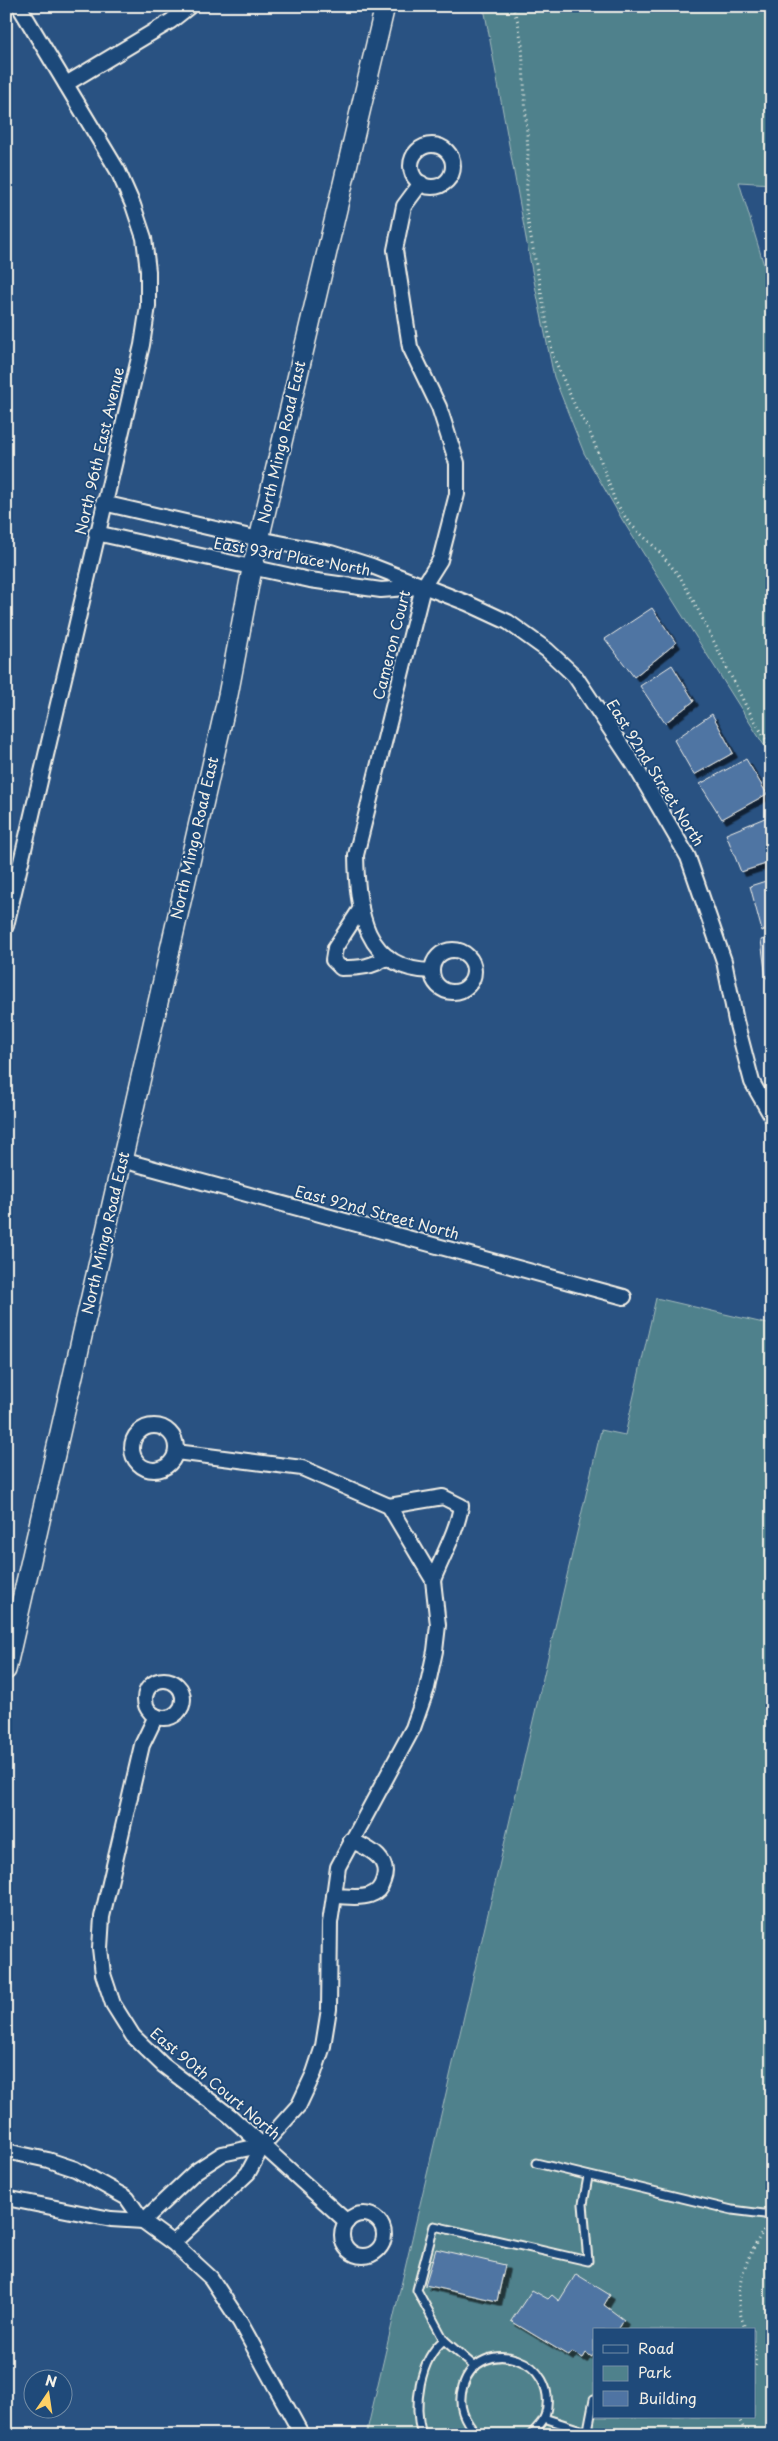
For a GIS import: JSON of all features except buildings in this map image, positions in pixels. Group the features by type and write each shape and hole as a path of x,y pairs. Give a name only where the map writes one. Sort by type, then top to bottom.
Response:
{"street":[{"name":"North 96th East Avenue","path":"6,926 103,503 142,345 148,306 148,271 144,238 118,171 18,6"},
{"path":"66,84 171,21 190,6"},
{"name":"North Mingo Road East","path":"6,1670 226,704 252,568 385,6"},
{"name":"Cameron Court","path":"421,183 404,206 395,250 410,347 439,407 457,463 457,494 440,560 423,587 356,856 356,886 370,937 382,954 402,968 432,971"},
{"name":"East 93rd Place North","path":"103,503 259,539 331,553 372,566 423,587"},
{"name":"East 93rd Place North","path":"96,533 310,580 381,590 423,587"},
{"name":"East 92nd Street North","path":"423,587 467,603 508,622 547,650 575,676 634,766 688,857 724,961 736,1021 752,1082 772,1117"},
{"path":"361,908 335,948 333,960 341,968 354,968 372,966 388,957"},
{"name":"East 92nd Street North","path":"122,1160 624,1297"},
{"path":"176,1452 302,1468 388,1506 443,1498 461,1506 458,1524 448,1542 433,1580"},
{"path":"173,2243 248,2173 263,2145 299,2105 314,2073 323,2046 329,2008 330,1923 338,1867 351,1840 405,1746 427,1688 435,1651 438,1625 433,1580 388,1506"},
{"name":"East 90th Court North","path":"156,1716 142,1745 102,1917 100,1948 103,1974 113,2004 133,2036 163,2065 202,2093 263,2145 347,2222"},
{"path":"334,1896 369,1895 376,1892 384,1879 385,1871 380,1857 351,1840"},
{"path":"6,2198 111,2220 143,2221 196,2171 222,2154 263,2145"},
{"path":"6,2151 48,2160 75,2169 127,2198 143,2221 173,2243 211,2278 240,2322 302,2435"}],"lane":[{"path":"536,2163 732,2210 772,2215"},
{"path":"475,2367 444,2340 417,2290 434,2226 588,2261 583,2204 588,2177"},
{"path":"422,2435 418,2414 423,2376 429,2358 436,2346 444,2340"},
{"path":"477,2435 467,2424 461,2410 460,2394 465,2380 475,2367 487,2360 500,2357 514,2358 528,2364 538,2373 545,2385 548,2399 544,2418 531,2435"},
{"path":"587,2434 593,2404"},
{"path":"544,2418 587,2434 596,2435"}],"path":[{"path":"512,6 518,22 524,82 528,150 526,211 553,356 576,408 598,450 615,500 628,523 658,550 680,577 746,706 772,750"},
{"path":"753,6 761,8 772,17"},
{"path":"745,2328 739,2316 739,2283 751,2253 767,2225 772,2221"},
{"path":"738,2418 747,2435"}],"green space":[{"path":"475,6 772,6 772,184 739,182 766,272 772,283 772,758 623,521 584,453 554,377 532,271 485,13"},
{"path":"656,1298 772,1325 772,2435 368,2435 367,2431 601,1430 625,1435"}]}
